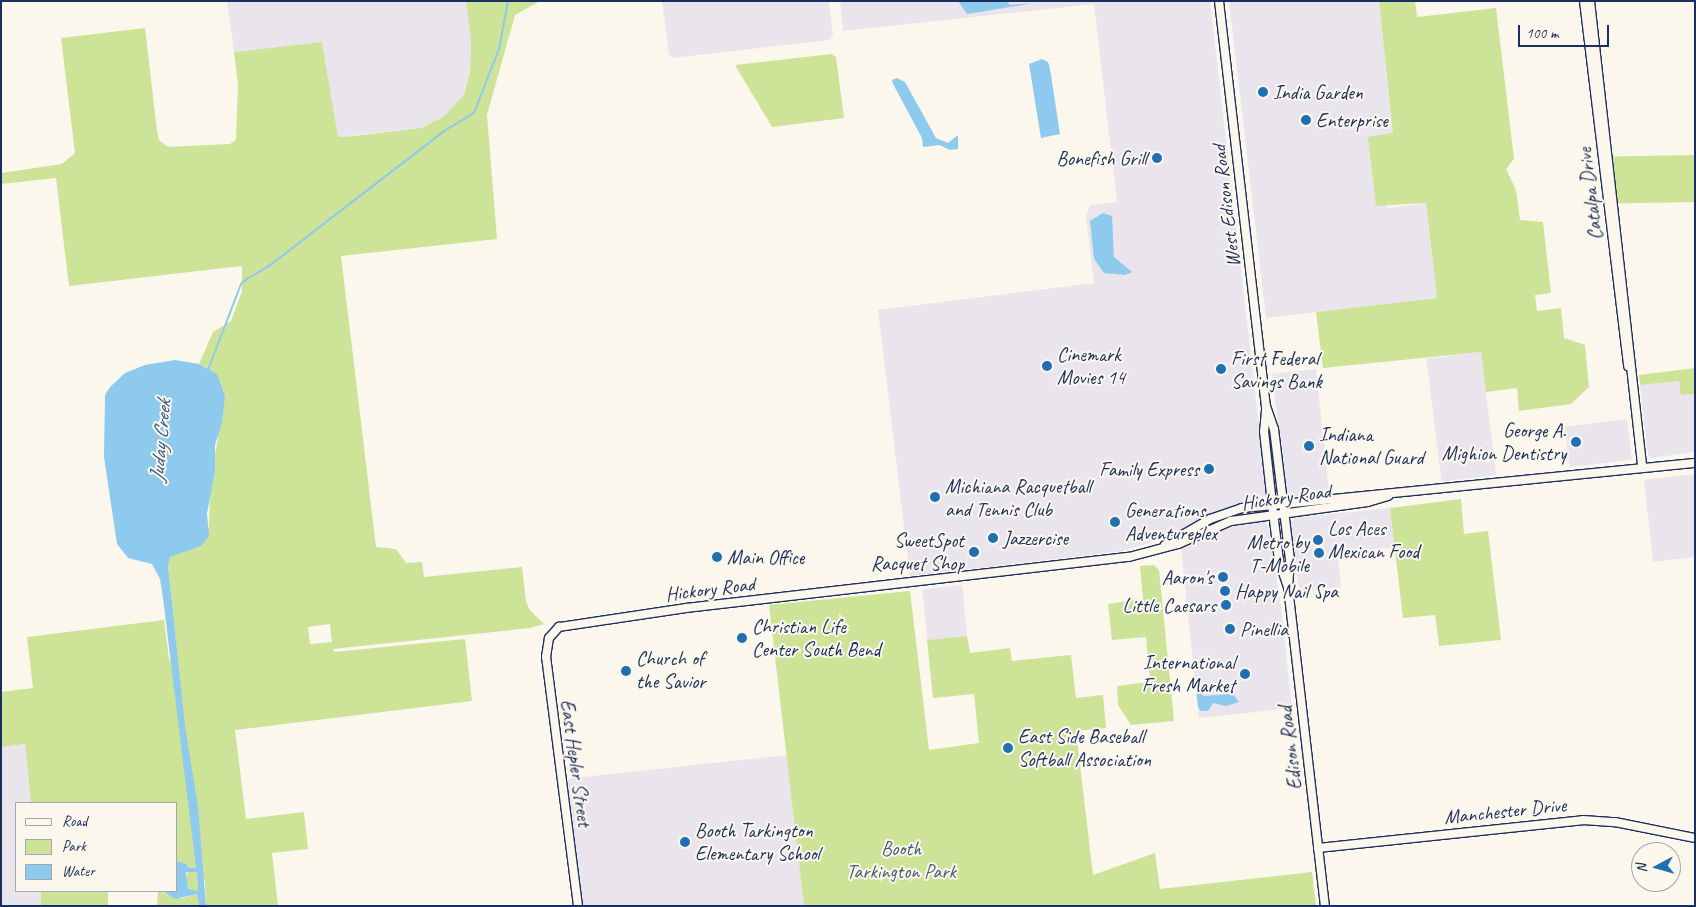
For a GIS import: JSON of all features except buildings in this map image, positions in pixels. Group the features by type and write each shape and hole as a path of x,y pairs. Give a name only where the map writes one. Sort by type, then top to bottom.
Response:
{"street":[{"name":"West Edison Road","path":"1219,1 1266,406 1264,431 1272,504"},
{"name":"Catalpa Drive","path":"1584,1 1625,354 1632,383"},
{"name":"Catalpa Drive","path":"1590,1 1642,468"},
{"name":"West Edison Road","path":"1266,406 1274,429 1284,502"},
{"name":"Hickory Road","path":"557,628 573,622 1129,557 1178,544 1222,523 1285,512 1368,502 1388,496 1695,463"},
{"name":"Hickory Road","path":"1163,547 1175,537 1220,514 1284,502 1367,494 1388,496"},
{"name":"Edison Road","path":"1284,502 1290,560 1288,587 1326,906"},
{"name":"Edison Road","path":"1272,504 1279,561 1288,587"},
{"name":"East Hepler Street","path":"557,628 549,638 546,657 578,906"},
{"name":"Manchester Drive","path":"1318,848 1583,820 1615,822 1695,838"}],"shaded area":[{"path":"227,1 466,1 471,40 470,72 464,95 443,117 421,128 338,137 322,42 234,52"},
{"path":"662,1 829,1 833,35 830,40 672,58 669,54"},
{"path":"840,1 1210,1 1267,494 1264,501 1227,508 1153,542 1122,551 910,576 878,310 1094,283 1086,217 1090,205 1117,202 1094,4 843,31"},
{"path":"1229,1 1379,1 1393,133 1387,208 1426,203 1437,298 1266,318"},
{"path":"1481,352 1496,475 1442,482 1426,359"},
{"path":"1316,369 1329,491 1293,497 1286,493 1272,374"},
{"path":"1680,381 1682,395 1695,394 1695,452 1651,458 1648,456 1640,385"},
{"path":"1627,419 1632,460 1569,467 1564,427"},
{"path":"1695,474 1695,557 1653,562 1644,480"},
{"path":"1390,508 1395,547 1338,553 1341,587 1299,592 1290,523 1294,518"},
{"path":"1264,521 1268,525 1281,606 1292,708 1199,718 1181,548 1226,528"},
{"path":"962,585 967,636 928,640 922,589"},
{"path":"25,744 31,802 15,802 15,892 41,892 43,906 1,906 1,747"},
{"name":"Booth Tarkington Elementary School","path":"787,755 804,906 583,906 565,779"}],"green space":[{"path":"466,1 540,1 515,15 487,115 497,239 341,256 376,547 396,549 406,563 422,562 424,577 522,567 526,601 529,609 544,624 530,628 333,649 334,652 465,639 472,701 235,730 246,819 304,812 308,849 272,853 278,906 206,906 205,881 197,867 188,868 178,862 178,802 31,802 25,744 1,747 1,692 33,688 27,637 164,620 169,659 179,672 168,565 169,557 201,546 209,527 210,482 218,438 209,369 199,364 213,332 231,321 242,291 242,266 69,286 56,178 1,184 1,173 62,164 75,153 61,38 145,28 157,131 159,140 168,147 230,144 236,140 238,84 234,52 322,42 338,137 421,128 443,117 464,95 470,72 471,40","holes":["330,624 332,642 310,644 308,627"]},
{"path":"1379,1 1415,1 1417,17 1496,8 1514,159 1506,169 1516,190 1520,220 1543,222 1551,293 1535,295 1537,311 1561,308 1564,338 1585,345 1589,387 1571,404 1519,411 1517,388 1486,392 1481,352 1323,368 1316,312 1437,298 1426,203 1376,206 1368,137 1393,133"},
{"path":"831,54 836,57 844,118 772,127 735,65"},
{"path":"1694,155 1695,202 1614,203 1613,156"},
{"path":"1695,368 1695,394 1681,395 1679,381 1640,385 1639,375"},
{"path":"1461,499 1464,534 1488,531 1501,640 1439,646 1435,615 1403,618 1390,508"},
{"path":"1154,565 1159,570 1174,721 1131,725 1118,705 1117,686 1150,682 1146,637 1112,640 1108,604 1143,599 1140,566"},
{"name":"Booth Tarkington Park","path":"910,591 929,750 979,743 974,694 933,698 927,640 967,636 970,653 1010,648 1012,661 1071,655 1076,698 1103,695 1106,728 1076,731 1093,875 1155,853 1160,889 1312,872 1316,906 804,906 769,605"},
{"path":"188,871 197,872 198,891 188,889 185,883"},
{"path":"41,892 108,892 108,906 41,906"},
{"path":"158,892 162,892 183,898 197,894 199,906 157,906"}],"water":[{"path":"958,1 1007,1 1010,5 1035,3 967,14"},
{"path":"1042,59 1048,62 1050,69 1060,134 1041,138 1029,64"},
{"path":"897,78 905,82 936,138 948,143 958,135 958,149 950,150 939,145 923,147 922,138 893,84 892,80"},
{"path":"1103,213 1112,216 1114,257 1132,272 1125,275 1104,273 1094,259 1090,221"},
{"path":"175,360 199,364 217,374 225,396 222,423 215,445 215,471 207,513 209,536 201,546 170,557 168,565 185,726 198,807 206,906 199,906 197,894 175,899 164,892 178,892 178,862 186,864 189,868 196,867 160,579 152,564 128,558 117,544 104,457 105,395 110,387 125,373 145,365","holes":["186,872 197,872 198,891 188,889"]},
{"path":"1200,680 1203,696 1233,694 1239,702 1226,706 1213,703 1208,711 1201,711 1198,707 1195,681"}],"waterway":[{"name":"Juday Creek","path":"208,370 241,284 269,266 444,131 474,113 499,49 508,1"}],"place":[{"name":"India Garden","path":"1263,92"},
{"name":"Enterprise","path":"1306,120"},
{"name":"Bonefish Grill","path":"1157,158"},
{"name":"Cinemark Movies 14","path":"1047,366"},
{"name":"First Federal Savings Bank","path":"1221,369"},
{"name":"George A. Mighion Dentistry","path":"1576,442"},
{"name":"Indiana National Guard","path":"1309,446"},
{"name":"Family Express","path":"1209,469"},
{"name":"Michiana Racquetball and Tennis Club","path":"935,497"},
{"name":"Generations Adventureplex","path":"1115,522"},
{"name":"Jazzercise","path":"993,538"},
{"name":"Los Aces Mexican Food","path":"1318,540"},
{"name":"SweetSpot Racquet Shop","path":"974,552"},
{"name":"Metro by T-Mobile","path":"1319,553"},
{"name":"Main Office","path":"717,557"},
{"name":"Aaron's","path":"1223,577"},
{"name":"Happy Nail Spa","path":"1225,591"},
{"name":"Little Caesars","path":"1226,605"},
{"name":"Pinellia","path":"1230,629"},
{"name":"Christian Life Center South Bend","path":"742,638"},
{"name":"Church of the Savior","path":"626,671"},
{"name":"International Fresh Market","path":"1245,674"},
{"name":"East Side Baseball Softball Association","path":"1008,748"},
{"name":"Booth Tarkington Elementary School","path":"685,842"}]}
